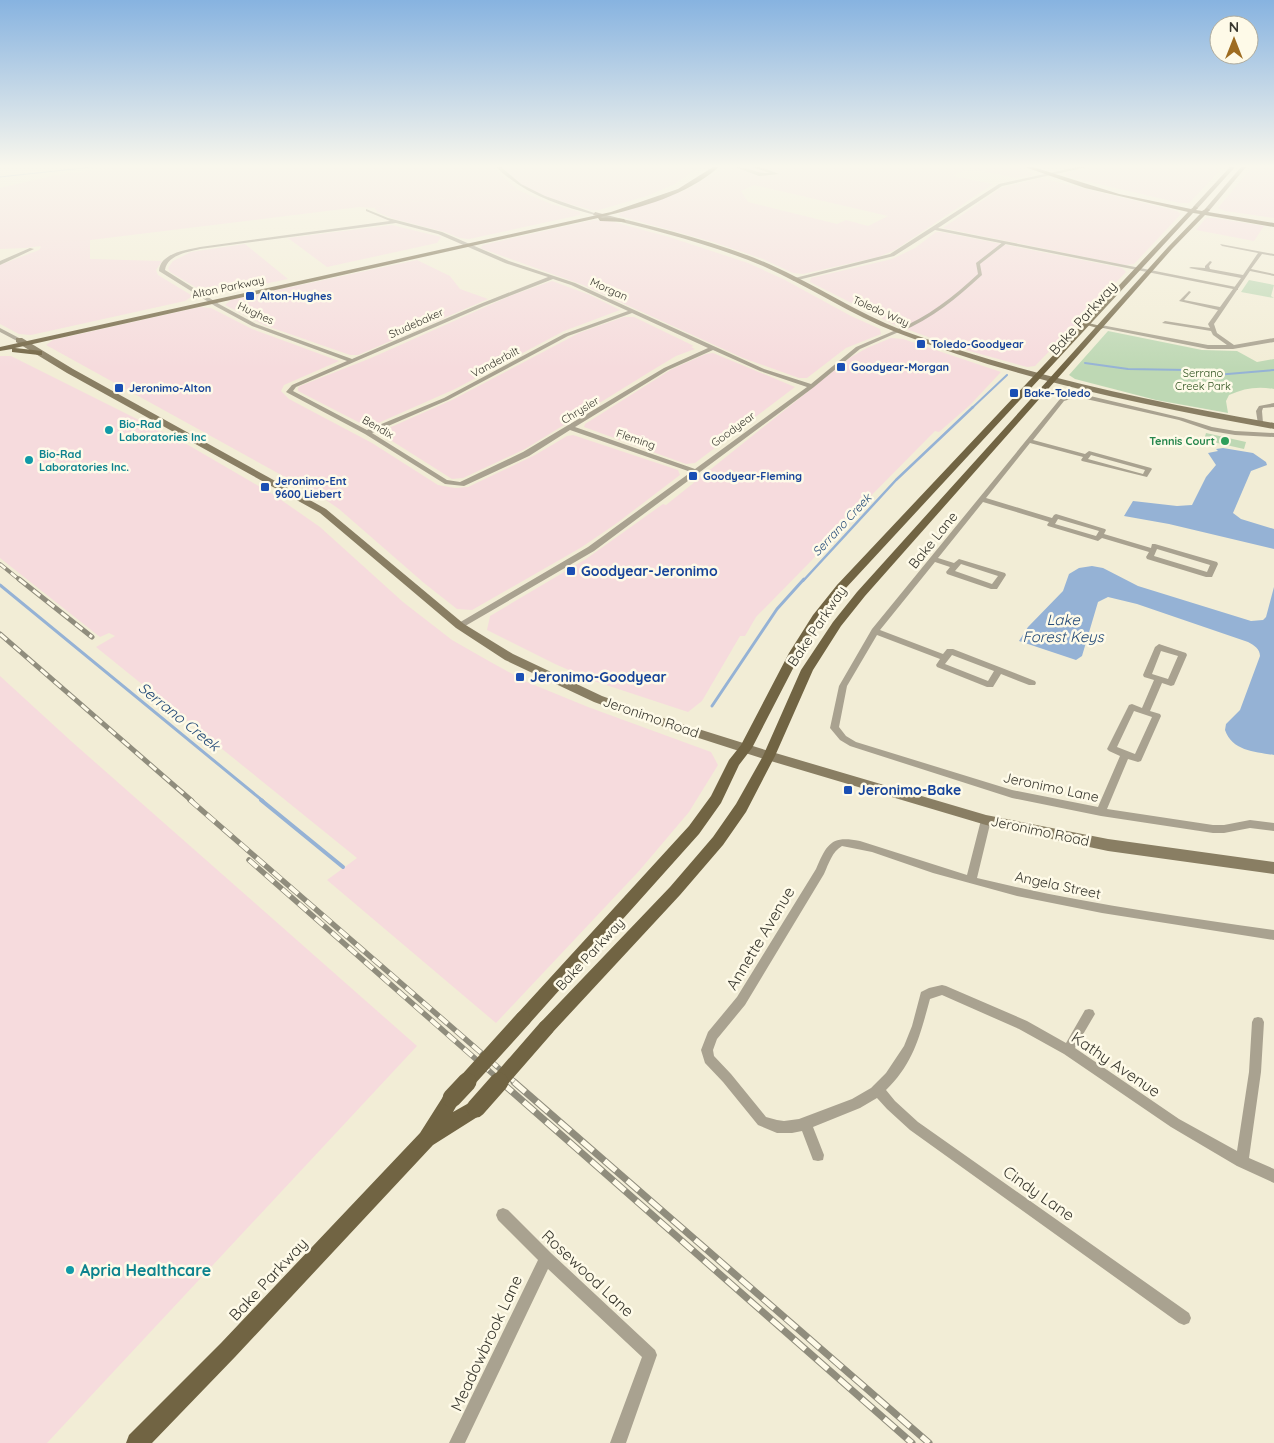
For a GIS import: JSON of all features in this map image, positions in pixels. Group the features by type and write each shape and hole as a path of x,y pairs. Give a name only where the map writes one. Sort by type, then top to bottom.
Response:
{"main road":[{"name":"Alton Parkway","path":"0,344 21,342 508,234"},
{"name":"Alton Parkway","path":"466,244 513,234"},
{"name":"Toledo Way","path":"671,234 723,249 767,266 845,307 935,345 1054,379 1153,403 1274,426"},
{"name":"Bake Parkway","path":"136,1443 228,1350 426,1139 452,1098 694,830 716,798 734,763 746,748 795,653 817,617 860,567 1170,234"},
{"name":"Bake Parkway","path":"426,1139 476,1108 546,1028 675,891 718,841 741,808 769,756 807,670 837,624 861,594 1185,234"},
{"path":"1087,324 1102,327"},
{"name":"Alton Parkway","path":"0,350 21,342"},
{"name":"Jeronimo Road","path":"21,342 323,511 460,626 509,657 598,699 656,720 769,756 986,820 1108,844 1274,868"},
{"path":"0,350 39,353"}],"street":[{"name":"Hughes","path":"302,234 198,248 177,254 164,264 162,271 209,301 254,325 353,361"},
{"name":"Morgan","path":"443,234 508,262 553,277 633,311 762,370 812,386"},
{"path":"794,279 887,257 905,248 924,234"},
{"path":"966,234 1236,289"},
{"name":"Goodyear","path":"460,626 590,550 812,386 858,348 929,316 980,274 978,264 1005,242"},
{"path":"1222,245 1274,255"},
{"path":"0,263 32,249"},
{"path":"1233,347 1219,338 1212,330 1211,324 1261,252"},
{"path":"1208,270 1207,266 1210,262"},
{"path":"1191,268 1244,277"},
{"path":"1249,270 1274,275"},
{"name":"Studebaker","path":"289,390 294,386 482,305 553,277"},
{"path":"1174,306 1188,292"},
{"path":"1181,301 1221,309"},
{"name":"Vanderbilt","path":"368,433 446,399 566,335 633,311"},
{"path":"1165,323 1212,330"},
{"path":"1102,327 1197,346 1233,347 1274,340"},
{"name":"Jeronimo Road","path":"0,330 21,342"},
{"name":"Chrysler","path":"455,484 466,482 524,455 666,369 713,348"},
{"name":"Bendix","path":"289,390 292,394 368,433 445,482 455,484"},
{"name":"Bake Lane","path":"834,728 843,686 875,631 1062,400 1073,396 1086,397 1223,432"},
{"path":"1260,423 1259,411 1261,407 1274,405"},
{"path":"1224,417 1223,432 1274,435"},
{"name":"Fleming","path":"570,428 695,471"},
{"path":"1028,441 1086,456"},
{"path":"1089,452 1149,469 1144,476 1084,460 1086,456 1089,452"},
{"path":"982,499 1054,520 1050,525 1098,539 1100,535 1153,551"},
{"path":"1155,546 1214,564 1209,575 1150,557 1153,551 1155,546"},
{"path":"934,559 955,566"},
{"path":"959,561 1002,575 994,587 950,572 955,566 959,561"},
{"path":"875,631 945,658"},
{"path":"1159,647 1184,656 1171,683 1158,679 1146,675 1159,647"},
{"path":"999,670 990,685 940,665 950,651 999,670 1032,683"},
{"path":"1145,712 1158,679"},
{"path":"1132,707 1157,716 1138,759 1125,754 1112,749 1132,707"},
{"name":"Jeronimo Lane","path":"834,728 837,734 853,744 968,782 1020,795 1101,812 1214,829 1250,824 1274,827"},
{"path":"1101,812 1125,754"},
{"path":"971,880 986,820"},
{"name":"Angela Street","path":"840,842 852,842 971,880 1076,904 1274,935"},
{"name":"Annette Avenue","path":"805,1124 779,1128 762,1122 727,1078 709,1059 706,1050 712,1036 741,1001 820,871 828,854 840,842"},
{"path":"818,1155 805,1124 866,1098 878,1090 900,1064 910,1046 925,996 935,991"},
{"name":"Kathy Avenue","path":"935,991 949,992 1023,1025 1068,1050 1176,1123 1242,1161 1274,1176"},
{"path":"1068,1050 1089,1014"},
{"path":"1242,1161 1255,1072 1258,1022"},
{"name":"Cindy Lane","path":"878,1090 914,1126 1184,1318"},
{"name":"Rosewood Lane","path":"503,1215 650,1355 618,1443"},
{"name":"Meadowbrook Lane","path":"457,1443 546,1258"}],"shaded area":[{"path":"0,234 136,234 25,248 0,249"},
{"path":"317,234 430,234 441,237 437,243 327,267 288,238"},
{"path":"451,234 491,234 469,239"},
{"path":"530,234 659,234 748,263 880,329 881,334 846,348 807,378 799,378 743,358 583,285 480,248 483,245"},
{"path":"685,234 918,234 895,250 878,257 803,274 793,273 763,259"},
{"path":"933,234 953,234 1122,268 1126,272 1035,366 1027,367 955,347 893,324 810,282 811,278 892,259 915,248"},
{"path":"974,234 1162,234 1134,264 1125,265"},
{"path":"1219,234 1258,234 1254,241"},
{"path":"90,239 90,259 162,261 156,270 158,275 191,295 191,297 185,301 31,335 19,334 0,324 0,265 39,250 41,247 39,245"},
{"path":"245,244 288,279 216,294 207,294 170,272 168,268 173,261 191,252"},
{"path":"417,260 450,276 460,289 488,299 358,355 350,355 264,325 225,305 231,300"},
{"path":"552,281 590,295 620,310 564,331 455,389 376,424 364,425 298,391 300,386 371,358 510,296"},
{"path":"200,307 211,308 252,329 339,361 284,385 281,391 289,399 372,443 438,485 455,488 468,487 535,455 567,436 573,435 678,470 680,475 582,547 472,610 457,609 339,509 323,498 46,345 53,340"},
{"path":"624,317 634,317 694,346 691,347 695,349 676,356 525,449 463,478 452,479 381,434 382,431 452,400 579,333"},
{"path":"891,338 903,339 1001,372 970,405 939,432 935,431 849,518 813,559 756,617 745,636 740,636 702,701 688,712 594,681 487,630 490,616 586,559 663,504 666,505 851,357"},
{"path":"713,353 795,387 695,463 686,464 584,427 585,424 672,369 706,354"},
{"path":"0,356 11,356 183,442 274,495 320,527 403,602 452,640 487,660 527,682 588,707 711,752 718,765 689,812 639,871 496,1023 327,880 357,858 96,647 115,636 109,633 100,637 0,558"},
{"path":"0,676 417,1046 47,1443 0,1443"}],"green space":[{"path":"1249,280 1274,285 1271,296 1274,298 1241,292"},
{"name":"Serrano Creek Park","path":"1108,331 1202,350 1237,351 1257,362 1274,359 1274,389 1251,388 1229,395 1226,401 1228,413 1156,400 1075,379 1069,375"},
{"name":"Tennis Court","path":"1206,433 1246,442 1244,449 1204,440"}],"water":[{"path":"1223,448 1253,453 1266,462 1267,465 1251,471 1233,513 1241,519 1274,529 1274,549 1169,524 1124,516 1133,501 1177,506 1192,505 1206,477 1216,465 1208,453"},
{"name":"Lake Forest Keys","path":"1092,566 1103,568 1138,586 1251,621 1263,620 1266,617 1274,587 1274,755 1252,751 1239,746 1228,737 1225,730 1226,724 1240,710 1260,656 1258,649 1248,642 1137,604 1108,597 1098,602 1082,656 1076,660 1019,641 1028,627 1063,591 1069,574 1079,568"}],"waterway":[{"name":"Serrano Creek","path":"1085,363 1128,369 1187,370 1216,375 1274,370"},
{"name":"Serrano Creek","path":"972,408 1007,375"},
{"name":"Serrano Creek","path":"803,581 896,480 973,407"},
{"name":"Serrano Creek","path":"712,706 777,609 804,579"},
{"name":"Serrano Creek","path":"0,585 263,801"},
{"name":"Serrano Creek","path":"261,800 343,867"}],"railway":[{"path":"0,564 21,581"},
{"path":"19,579 92,637"},
{"path":"0,634 192,801"},
{"path":"190,800 516,1083"},
{"path":"249,860 503,1083"},
{"path":"501,1082 912,1443"},
{"path":"514,1082 929,1443"}],"place":[{"name":"Alton-Hughes","path":"250,296"},
{"name":"Toledo-Goodyear","path":"921,344"},
{"name":"Goodyear-Morgan","path":"841,367"},
{"name":"Jeronimo-Alton","path":"119,388"},
{"name":"Bake-Toledo","path":"1014,393"},
{"name":"Bio-Rad Laboratories Inc","path":"109,430"},
{"name":"Tennis Court","path":"1225,441"},
{"name":"Bio-Rad Laboratories Inc.","path":"29,460"},
{"name":"Goodyear-Fleming","path":"693,476"},
{"name":"Jeronimo-Ent 9600 Liebert","path":"265,487"},
{"name":"Goodyear-Jeronimo","path":"571,571"},
{"name":"Jeronimo-Goodyear","path":"520,677"},
{"name":"Jeronimo-Bake","path":"848,790"},
{"name":"Apria Healthcare","path":"70,1270"}]}
